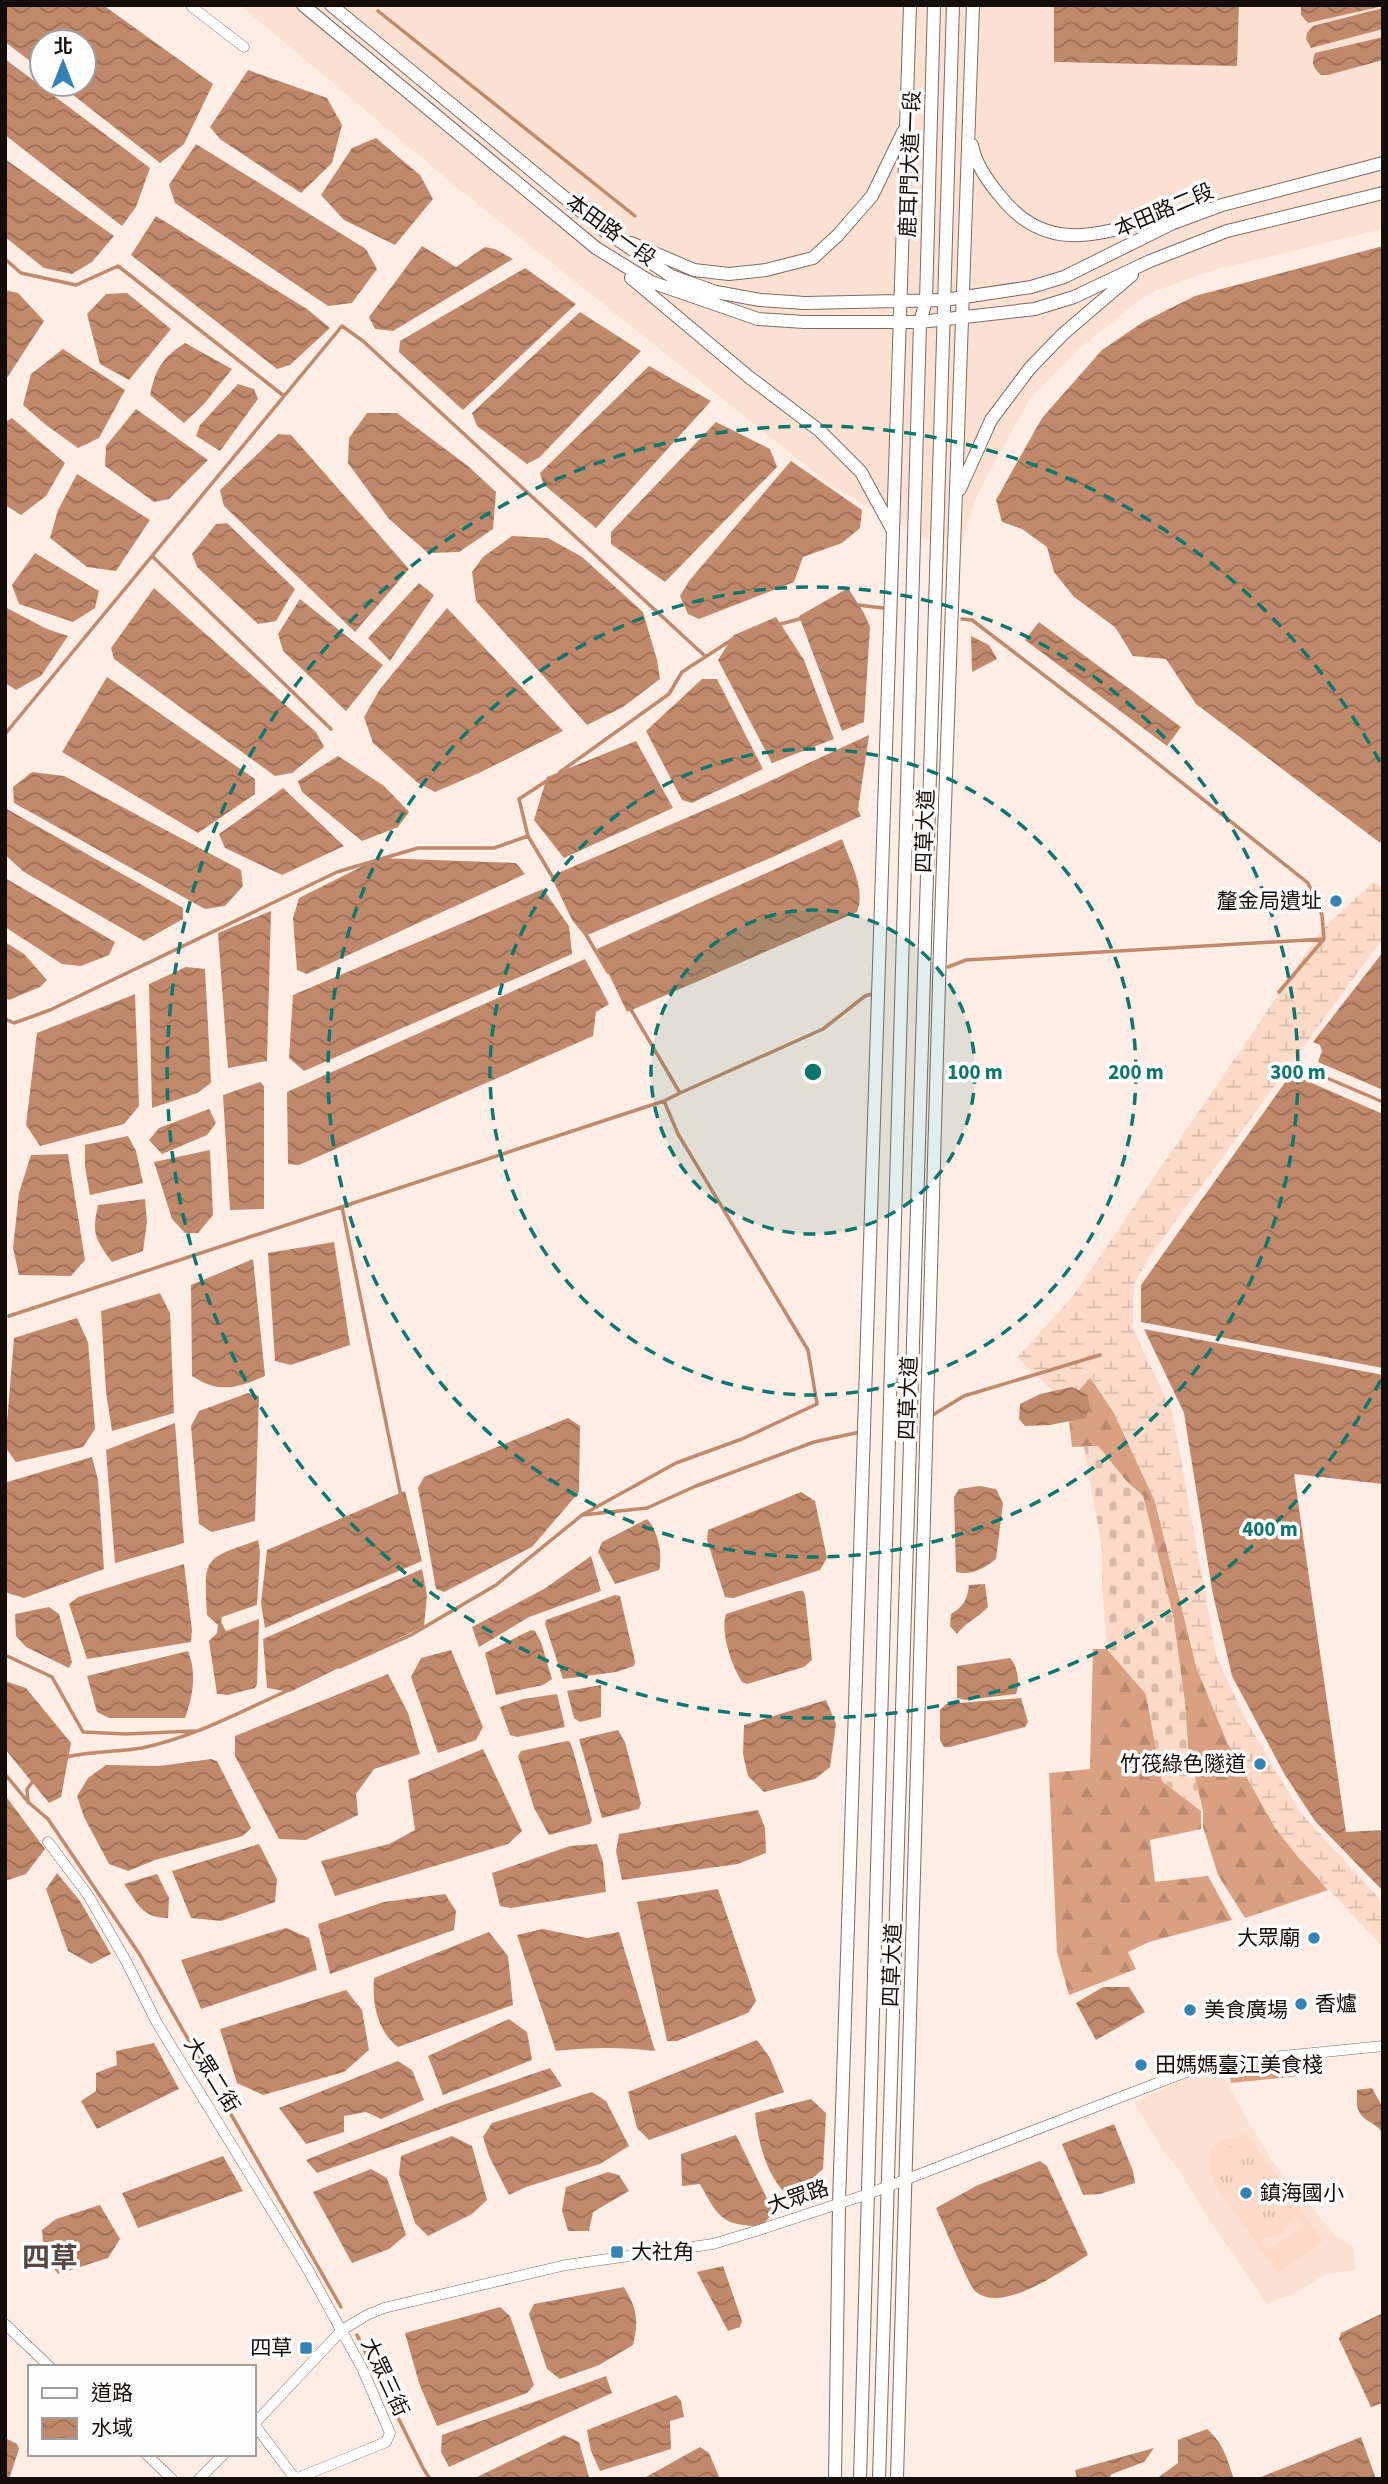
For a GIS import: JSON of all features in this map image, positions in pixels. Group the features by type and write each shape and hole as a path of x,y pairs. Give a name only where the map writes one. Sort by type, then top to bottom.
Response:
{"street":[{"path":"321,20 332,5"},
{"name":"本田路一段","path":"332,5 605,231 671,276 716,292 760,300 805,303 964,298"},
{"name":"鹿耳門大道一段","path":"900,323 910,5"},
{"name":"鹿耳門大道一段","path":"920,322 926,300 934,5"},
{"name":"鹿耳門大道一段","path":"943,321 953,5"},
{"path":"963,318 973,5"},
{"path":"192,7 244,47"},
{"name":"本田路一段","path":"309,7 321,20 596,248 650,282 758,318 900,323 963,318"},
{"path":"605,231 694,270 729,274 813,258 838,235 872,195 906,125"},
{"path":"969,132 973,152 993,188 1019,215 1048,232 1084,237 1179,212 1222,205"},
{"name":"本田路二段","path":"964,298 1031,287 1064,277 1171,224 1222,205 1383,163"},
{"name":"本田路二段","path":"963,318 1035,309 1074,297 1150,261 1227,231 1383,193"},
{"path":"596,248 749,377 820,432 861,472 893,531"},
{"path":"957,496 992,420 1030,368 1063,334 1150,261"},
{"name":"四草大道","path":"897,2479 940,948 963,318"},
{"name":"四草大道","path":"879,2479 943,321"},
{"name":"四草大道","path":"860,2479 920,322"},
{"name":"四草大道","path":"835,2479 839,2203 900,323"},
{"name":"大眾二街","path":"48,1842 88,1895 126,1961 157,2023 342,2330"},
{"name":"大眾路","path":"256,2422 342,2330 384,2308 566,2265 713,2244 868,2194 1194,2069 1224,2062 1383,2046"},
{"path":"5,2324 48,2365"},
{"name":"大眾三街","path":"256,2427 293,2476 299,2478 390,2438 362,2368 342,2330"},
{"path":"148,2456 172,2479"},
{"path":"199,2479 222,2456"}],"shaded area":[{"path":"240,5 1383,5 1383,229 1217,269 1147,294 1079,349 1029,400 978,493 957,556 833,487 460,190"},
{"name":"鎮海國小","path":"1221,2071 1272,2161 1336,2236 1352,2246 1356,2270 1328,2273 1295,2293 1267,2304 1209,2219 1134,2102 1185,2079"}],"green space":[{"path":"1373,882 1383,887 1383,938 1150,1256 1134,1284 1133,1329 1172,1411 1217,1659 1246,1720 1300,1812 1383,1903 1383,1947 1297,1856 1276,1829 1228,1744 1197,1669 1155,1501 1114,1413 1091,1377 1067,1403 1017,1358 1073,1296 1323,929"},
{"path":"1090,1377 1114,1413 1155,1501 1197,1669 1228,1744 1276,1829 1328,1890 1245,1918 1218,1875 1203,1827 1203,1811 1188,1748 1185,1703 1173,1616 1143,1496 1127,1482 1098,1446 1072,1447 1067,1403"},
{"path":"1098,1446 1127,1482 1143,1496 1173,1616 1185,1703 1188,1748 1203,1811 1162,1781 1146,1694 1107,1649 1102,1548 1084,1447"},
{"path":"1093,1649 1107,1649 1146,1694 1162,1781 1201,1811 1201,1829 1150,1840 1155,1882 1208,1876 1232,1920 1149,1942 1128,1952 1136,1969 1069,1995 1057,1952 1049,1773 1090,1769"},
{"path":"1315,2059 1320,2074 1231,2083 1228,2068"},
{"path":"1245,2131 1323,2241 1278,2273 1214,2183 1209,2168 1210,2150 1224,2140 1241,2137 1239,2134","holes":["1235,2145 1247,2148 1286,2203 1286,2221 1274,2232 1255,2230 1223,2184 1217,2159 1222,2150","1296,2216 1304,2226 1268,2250 1261,2240 1280,2235"]},
{"path":"1235,2145 1247,2148 1286,2203 1286,2221 1274,2232 1255,2230 1220,2179 1216,2158 1225,2148"}],"water":[{"path":"5,5 103,5 213,84 184,144 160,163 77,98 98,98 98,28 28,28 28,59 5,42"},
{"path":"1054,5 1239,5 1237,66 1054,62"},
{"path":"1301,5 1383,6 1308,23 1301,15"},
{"path":"1383,8 1383,29 1311,48 1306,39 1313,26"},
{"path":"1383,37 1383,60 1328,75 1321,75 1315,68 1315,53"},
{"path":"5,59 28,76 28,98 57,98 150,168 136,207 122,226 5,135"},
{"path":"248,70 327,98 342,125 332,163 301,193 220,139 210,127"},
{"path":"376,138 420,175 433,199 395,245 344,220 321,195 352,148"},
{"path":"196,144 366,249 377,269 352,303 328,306 175,203 169,185"},
{"path":"5,159 114,236 92,262 72,274 44,268 5,237"},
{"path":"156,216 307,309 330,328 290,365 277,369 131,255"},
{"path":"422,246 456,267 485,247 495,249 513,259 393,331 375,329 369,317"},
{"path":"1383,246 1383,843 1196,704 1166,659 1133,656 1115,627 1074,597 1054,572 1047,547 1022,529 1002,522 996,500 1042,418 1102,350 1143,322 1195,296"},
{"path":"525,268 576,304 463,410 399,352 400,341"},
{"path":"5,290 18,293 44,321 5,381"},
{"path":"127,293 171,329 129,380 100,364 87,314 106,294"},
{"path":"580,312 641,351 540,457 527,464 477,426 472,413"},
{"path":"185,343 232,369 204,404 184,423 150,395 161,365"},
{"path":"63,349 125,390 99,438 78,448 23,405 31,374"},
{"path":"649,366 711,401 596,528 543,484 540,473"},
{"path":"238,384 254,389 258,399 220,451 196,436 200,425"},
{"path":"136,409 208,460 169,499 154,502 105,466 106,446"},
{"path":"367,413 397,413 468,466 496,492 493,529 459,552 428,553 389,519 348,463 349,438"},
{"path":"12,418 65,463 46,496 21,515 5,505 5,422"},
{"path":"716,422 770,449 777,467 665,582 611,544 611,532"},
{"path":"278,434 291,435 409,569 355,632 224,506 220,490"},
{"path":"791,461 862,510 860,528 842,543 803,557 794,582 699,619 688,614 680,596 689,581"},
{"path":"77,474 150,520 116,571 87,567 50,538 58,510"},
{"path":"227,523 295,589 276,621 258,624 197,567 192,554 216,524"},
{"path":"512,536 548,538 582,557 643,612 660,679 623,707 587,725 476,601 472,572 483,557"},
{"path":"35,553 99,591 95,608 73,622 19,604 12,585"},
{"path":"419,583 434,595 390,661 368,638"},
{"path":"154,588 316,732 324,747 292,773 275,776 114,659 111,648"},
{"path":"848,588 870,627 864,722 842,731 799,616"},
{"path":"300,599 383,665 346,711 283,651 278,634"},
{"path":"5,607 47,629 68,636 41,676 16,690 5,683"},
{"path":"447,608 563,731 435,792 418,783 373,743 364,717 380,689"},
{"path":"776,617 804,660 834,739 772,763 718,660 734,635"},
{"path":"1039,622 1181,727 1167,746 1025,640"},
{"path":"971,636 989,645 997,659 972,672"},
{"path":"107,677 255,779 255,794 198,833 62,752"},
{"path":"702,679 717,679 763,769 692,803 682,800 646,731"},
{"path":"869,735 858,810 861,816 773,857 585,936 572,920 551,876 744,793"},
{"path":"636,741 673,808 564,858 534,820 547,777"},
{"path":"338,756 384,786 409,812 398,827 362,841 302,792 298,781"},
{"path":"32,772 64,776 241,870 243,886 225,906 205,909 14,803 13,787"},
{"path":"283,788 344,846 282,875 225,848 219,834"},
{"path":"5,808 183,908 183,919 144,941 24,872 5,855"},
{"path":"842,839 858,884 860,894 857,912 627,1012 597,949"},
{"path":"379,858 516,863 525,874 307,974 297,970 293,918 299,898"},
{"path":"5,878 115,942 109,955 81,966 62,964 5,927"},
{"path":"543,889 569,926 572,954 304,1071 289,1058 293,995"},
{"path":"271,911 267,1061 228,1068 218,933"},
{"path":"5,942 24,954 47,980 40,987 9,1000 5,997"},
{"path":"1383,952 1383,1090 1318,1062 1322,1051 1320,1045 1313,1042"},
{"path":"585,959 609,1004 596,1012 593,1036 299,1165 288,1164 287,1092"},
{"path":"186,967 205,969 211,1083 197,1093 152,1108 149,984"},
{"path":"135,994 139,1106 124,1124 40,1146 26,1125 37,1033"},
{"path":"1291,1074 1383,1114 1383,1368 1141,1322 1141,1285"},
{"path":"260,1082 264,1086 264,1209 230,1210 223,1095"},
{"path":"209,1109 216,1123 207,1135 162,1154 149,1140 159,1128"},
{"path":"128,1136 136,1151 143,1183 90,1195 85,1167 85,1145"},
{"path":"210,1150 213,1215 198,1233 185,1233 172,1219 154,1162"},
{"path":"68,1154 85,1260 71,1276 19,1275 13,1248 19,1193 31,1155"},
{"path":"145,1199 147,1222 143,1251 112,1262 96,1235 98,1205"},
{"path":"334,1242 350,1345 291,1365 275,1361 268,1253"},
{"path":"253,1259 265,1376 228,1387 202,1382 192,1376 191,1285"},
{"path":"160,1293 170,1313 174,1413 112,1431 106,1392 101,1311"},
{"path":"77,1318 88,1342 95,1429 83,1447 16,1462 5,1447 14,1338"},
{"path":"1144,1329 1383,1375 1383,1484 1294,1474 1346,1832 1383,1830 1383,1891 1315,1821 1285,1775 1232,1676 1212,1590 1184,1413"},
{"path":"1072,1387 1088,1395 1086,1418 1050,1425 1025,1426 1019,1419 1020,1404 1040,1394"},
{"path":"248,1393 259,1396 255,1521 212,1532 199,1524 191,1426 199,1411"},
{"path":"568,1418 580,1426 579,1492 532,1547 444,1592 436,1589 418,1488 424,1477"},
{"path":"175,1423 184,1543 115,1563 106,1450"},
{"path":"92,1457 98,1480 104,1569 24,1598 7,1593 7,1482"},
{"path":"980,1486 996,1489 1003,1503 996,1559 978,1570 956,1572 954,1497 959,1489"},
{"path":"405,1491 422,1561 265,1628 261,1603 267,1550"},
{"path":"801,1492 815,1501 827,1558 820,1570 733,1598 725,1597 707,1540 708,1530"},
{"path":"647,1519 659,1543 659,1570 615,1584 598,1552 602,1542"},
{"path":"258,1540 260,1552 257,1605 222,1617 221,1622 226,1631 259,1619 257,1684 255,1688 228,1695 217,1694 209,1641 217,1633 218,1625 207,1615 207,1571 216,1557"},
{"path":"591,1556 601,1591 529,1617 479,1647 472,1627 544,1589"},
{"path":"184,1564 191,1642 87,1659 69,1604 78,1597"},
{"path":"422,1569 427,1595 424,1626 290,1692 267,1688 263,1639"},
{"path":"985,1584 988,1607 957,1634 950,1626 951,1614 964,1602 969,1585"},
{"path":"803,1591 805,1595 812,1660 804,1667 747,1684 742,1682 728,1649 726,1614"},
{"path":"615,1595 620,1596 634,1666 616,1672 563,1679 546,1620"},
{"path":"49,1607 59,1614 72,1662 69,1668 26,1647 16,1636 15,1614"},
{"path":"531,1630 535,1631 541,1642 552,1679 543,1685 496,1695 485,1653"},
{"path":"451,1650 483,1727 476,1740 438,1753 411,1677 421,1658"},
{"path":"188,1651 193,1684 185,1718 109,1718 97,1712 87,1676"},
{"path":"1010,1658 1017,1675 1016,1694 966,1700 957,1698 957,1666"},
{"path":"388,1674 408,1713 420,1754 374,1769 356,1794 358,1815 306,1840 279,1839 235,1756 235,1736"},
{"path":"5,1681 26,1688 71,1743 61,1797 49,1803 5,1749"},
{"path":"601,1685 601,1717 580,1722 574,1718 567,1691"},
{"path":"557,1694 565,1727 517,1737 510,1735 500,1707 523,1699"},
{"path":"1021,1698 1028,1722 1025,1727 944,1747 940,1740 940,1710 946,1704"},
{"path":"826,1700 836,1724 830,1767 815,1779 764,1792 748,1776 743,1754 744,1725"},
{"path":"618,1730 625,1742 641,1803 639,1809 602,1818 579,1739"},
{"path":"567,1741 573,1750 592,1820 590,1824 549,1835 534,1808 518,1756 521,1751"},
{"path":"483,1749 522,1831 508,1844 335,1896 321,1861 389,1844 415,1830 408,1780"},
{"path":"211,1759 217,1761 251,1828 243,1836 155,1860 128,1871 109,1864 84,1817 77,1796 88,1778 106,1765 159,1766"},
{"path":"5,1795 45,1849 26,1874 5,1881"},
{"path":"758,1810 765,1828 766,1853 738,1864 622,1880 616,1851 619,1834"},
{"path":"259,1844 277,1879 275,1902 221,1921 191,1918 172,1871"},
{"path":"597,1844 603,1862 606,1892 511,1908 500,1906 492,1873 570,1846"},
{"path":"57,1873 80,1901 111,1954 91,1964 68,1951 46,1889"},
{"path":"157,1874 169,1898 168,1918 146,1913 124,1884"},
{"path":"718,1889 756,2001 748,2013 677,2041 667,2041 637,1902"},
{"path":"445,1894 456,1911 454,1930 330,1974 318,1924 384,1902"},
{"path":"286,1928 309,1938 317,1970 201,2009 181,1960"},
{"path":"543,1929 587,1938 619,1932 655,2051 606,2048 556,2051 517,1935"},
{"path":"489,1932 508,1956 513,2005 398,2047 385,2033 377,2016 374,1978"},
{"path":"1103,1987 1129,1987 1145,2012 1096,2040 1076,2003"},
{"path":"346,1990 362,2010 369,2050 344,2072 263,2095 237,2083 220,2029"},
{"path":"509,2019 527,2032 532,2060 443,2095 428,2056"},
{"path":"757,2040 770,2058 784,2092 649,2140 637,2128 628,2092"},
{"path":"154,2043 179,2089 97,2129 81,2101 96,2091 96,2073 117,2065 116,2051"},
{"path":"398,2061 412,2070 424,2100 381,2119 366,2112 344,2116 344,2132 306,2144 279,2108"},
{"path":"550,2068 562,2086 317,2173 306,2160 443,2105"},
{"path":"1372,2088 1383,2108 1383,2134 1363,2117 1357,2107 1357,2090"},
{"path":"592,2092 606,2101 629,2146 600,2164 509,2195 489,2156 483,2137 492,2123"},
{"path":"811,2099 826,2113 823,2169 804,2186 784,2192 772,2175 764,2155 755,2113"},
{"path":"1114,2124 1133,2171 1135,2183 1100,2194 1083,2195 1062,2144"},
{"path":"736,2135 774,2213 761,2226 729,2221 717,2211 700,2184 682,2186 681,2154"},
{"path":"452,2136 472,2146 487,2200 472,2214 428,2236 415,2223 399,2174 401,2156"},
{"path":"223,2156 243,2191 138,2228 122,2193"},
{"path":"1040,2161 1047,2166 1088,2255 1032,2288 1001,2298 987,2297 972,2287 936,2208 978,2185"},
{"path":"371,2169 387,2178 406,2235 389,2249 352,2263 313,2192"},
{"path":"608,2172 619,2175 629,2191 593,2212 589,2231 568,2231 562,2210 566,2187"},
{"path":"100,2205 120,2239 108,2258 58,2274 44,2255 42,2230 56,2219"},
{"path":"723,2266 742,2321 740,2327 728,2331 697,2272"},
{"path":"624,2287 636,2315 633,2345 599,2365 560,2379 547,2369 529,2314 534,2304"},
{"path":"500,2307 510,2316 534,2385 527,2393 437,2426 419,2383 405,2333"},
{"path":"1383,2313 1383,2403 1371,2407 1339,2339 1341,2333"},
{"path":"606,2376 612,2393 449,2467 441,2452 442,2435"},
{"path":"676,2395 681,2401 684,2417 670,2421 671,2449 600,2471 591,2451 587,2430"},
{"path":"1207,2429 1221,2446 1234,2479 1156,2479 1178,2463 1178,2440"},
{"path":"564,2435 579,2442 589,2477 473,2479"},
{"path":"1361,2437 1376,2479 1256,2479"},
{"path":"5,2438 17,2444 19,2449 9,2479 5,2479"},
{"path":"700,2447 709,2453 720,2479 647,2479 646,2477"},
{"path":"1154,2448 1144,2462 1112,2474 1108,2479 1077,2479 1075,2470"}],"waterway":[{"path":"378,11 635,216"},
{"path":"5,259 21,273 76,285 118,266 284,396"},
{"path":"5,734 342,326 363,341 705,656"},
{"path":"152,556 331,729"},
{"path":"858,605 883,608"},
{"path":"777,625 803,618"},
{"path":"962,619 972,620 1308,883 1322,915 1324,939 1279,992"},
{"path":"560,772 669,694 682,672 733,639"},
{"path":"548,780 519,799 528,836 553,878"},
{"path":"5,1019 14,1023 50,1010 337,872 418,848 494,848 528,836"},
{"path":"585,933 608,972"},
{"path":"948,967 966,960 1324,939"},
{"path":"680,1093 823,1029 865,996 872,994"},
{"path":"582,1515 676,1463 742,1439 817,1404 808,1350 678,1134 664,1101 680,1093 630,1008"},
{"path":"1299,1066 1383,1102"},
{"path":"9,1316 664,1101"},
{"path":"342,1207 401,1496"},
{"path":"931,1416 964,1396 1100,1355"},
{"path":"340,1667 411,1635 496,1585 582,1515 647,1508 696,1486 814,1442 860,1432"},
{"path":"5,1655 52,1677 83,1732 126,1734 194,1731"},
{"path":"67,1757 162,1743 217,1723 289,1690"},
{"path":"5,1774 28,1802 48,1819 140,1955 341,2307"},
{"path":"28,1802 27,1789 34,1780"},
{"path":"357,2335 430,2479"}],"place":[{"name":"釐金局遺址","path":"1336,901"},
{"name":"竹筏綠色隧道","path":"1260,1764"},
{"name":"大眾廟","path":"1314,1938"},
{"name":"香爐","path":"1301,2004"},
{"name":"美食廣場","path":"1190,2010"},
{"name":"田媽媽臺江美食棧","path":"1141,2065"},
{"name":"鎮海國小","path":"1246,2193"},
{"name":"大社角","path":"617,2252"},
{"name":"四草","path":"306,2348"}],"district":[{"name":"四草","path":"50,2258"}]}
